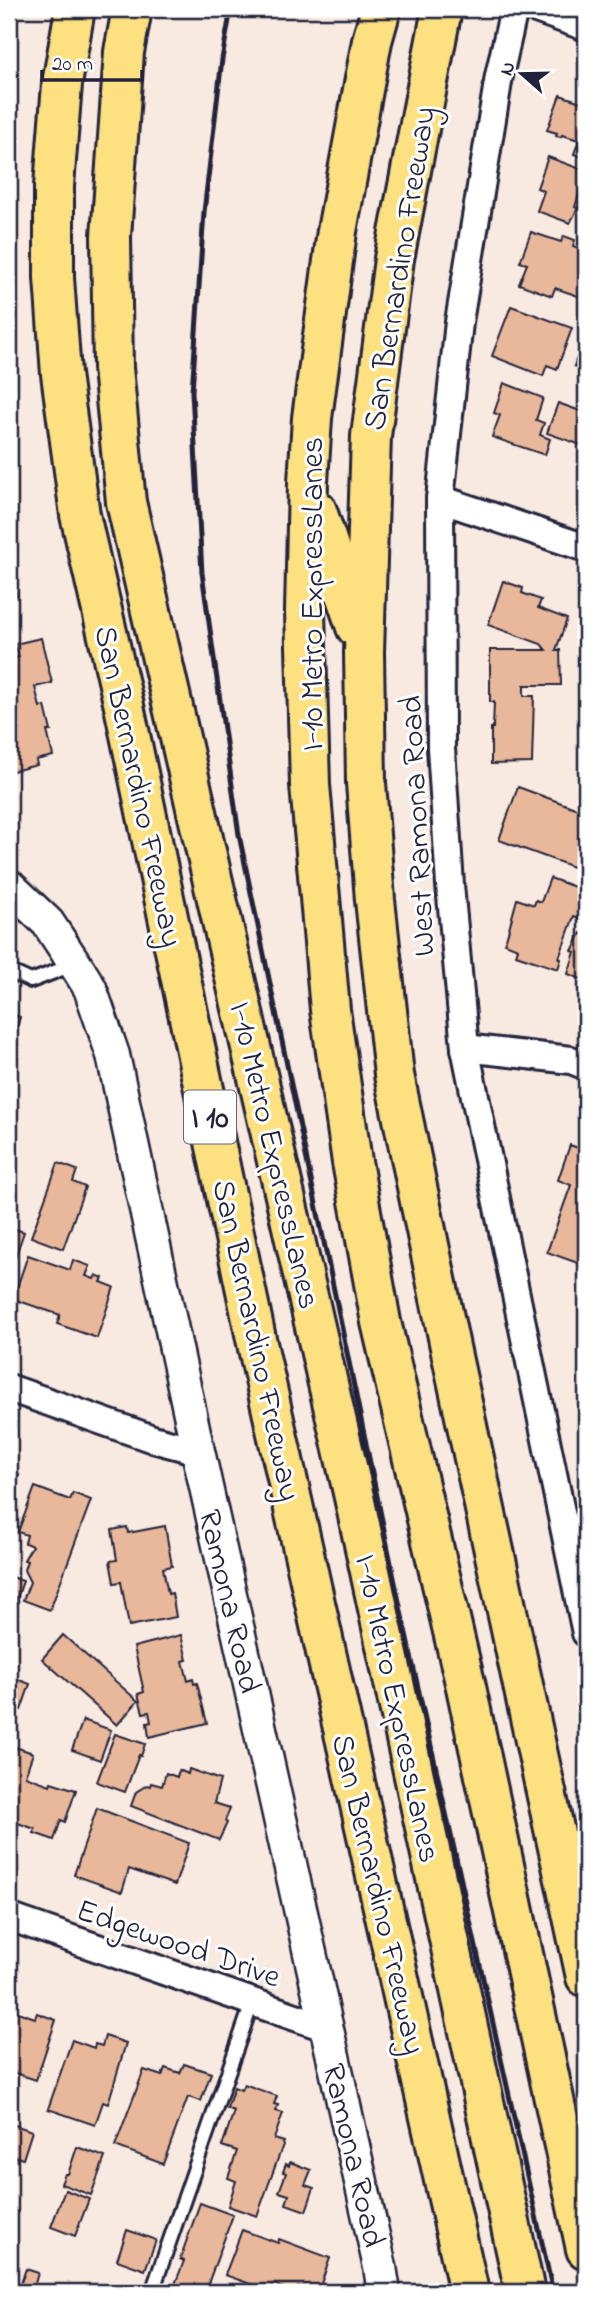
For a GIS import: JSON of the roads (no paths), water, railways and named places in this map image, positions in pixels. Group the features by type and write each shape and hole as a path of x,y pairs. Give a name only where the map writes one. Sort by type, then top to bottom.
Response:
{"highway":[{"name":"San Bernardino Freeway","path":"75,9 62,84 54,186 54,278 61,374 80,515 124,706 258,1348 469,2292"},
{"name":"I-10 Metro ExpressLanes","path":"132,9 124,52 111,236 113,368 126,502 354,1497 525,2292"},
{"name":"I-10 Metro ExpressLanes","path":"381,9 372,41 337,231 312,418 307,482 306,611 310,785 330,1010 352,1162 381,1322 466,1687 586,2249"},
{"name":"San Bernardino Freeway","path":"442,9 394,259 372,436 364,652 366,783 394,1075 586,1977"},
{"path":"307,482 364,652"},
{"path":"553,1818 586,1941"},
{"path":"452,2215 452,2292"}],"street":[{"name":"West Ramona Road","path":"514,9 487,144 458,321 440,499 441,748 465,1048 586,1633"},
{"path":"536,9 586,27"},
{"path":"440,499 586,548"},
{"name":"Ramona Road","path":"9,886 48,923 90,988 113,1055 384,2292"},
{"path":"465,1048 571,1060 586,1066"},
{"path":"9,1388 153,1439 198,1451"},
{"name":"Edgewood Drive","path":"9,1917 327,2028"}],"lane":[{"path":"9,971 31,981 75,964"},
{"path":"152,2292 252,2003"}],"railway":[{"path":"231,9 222,59 204,212 192,392 202,573 239,835 402,1616 553,2292"}]}
